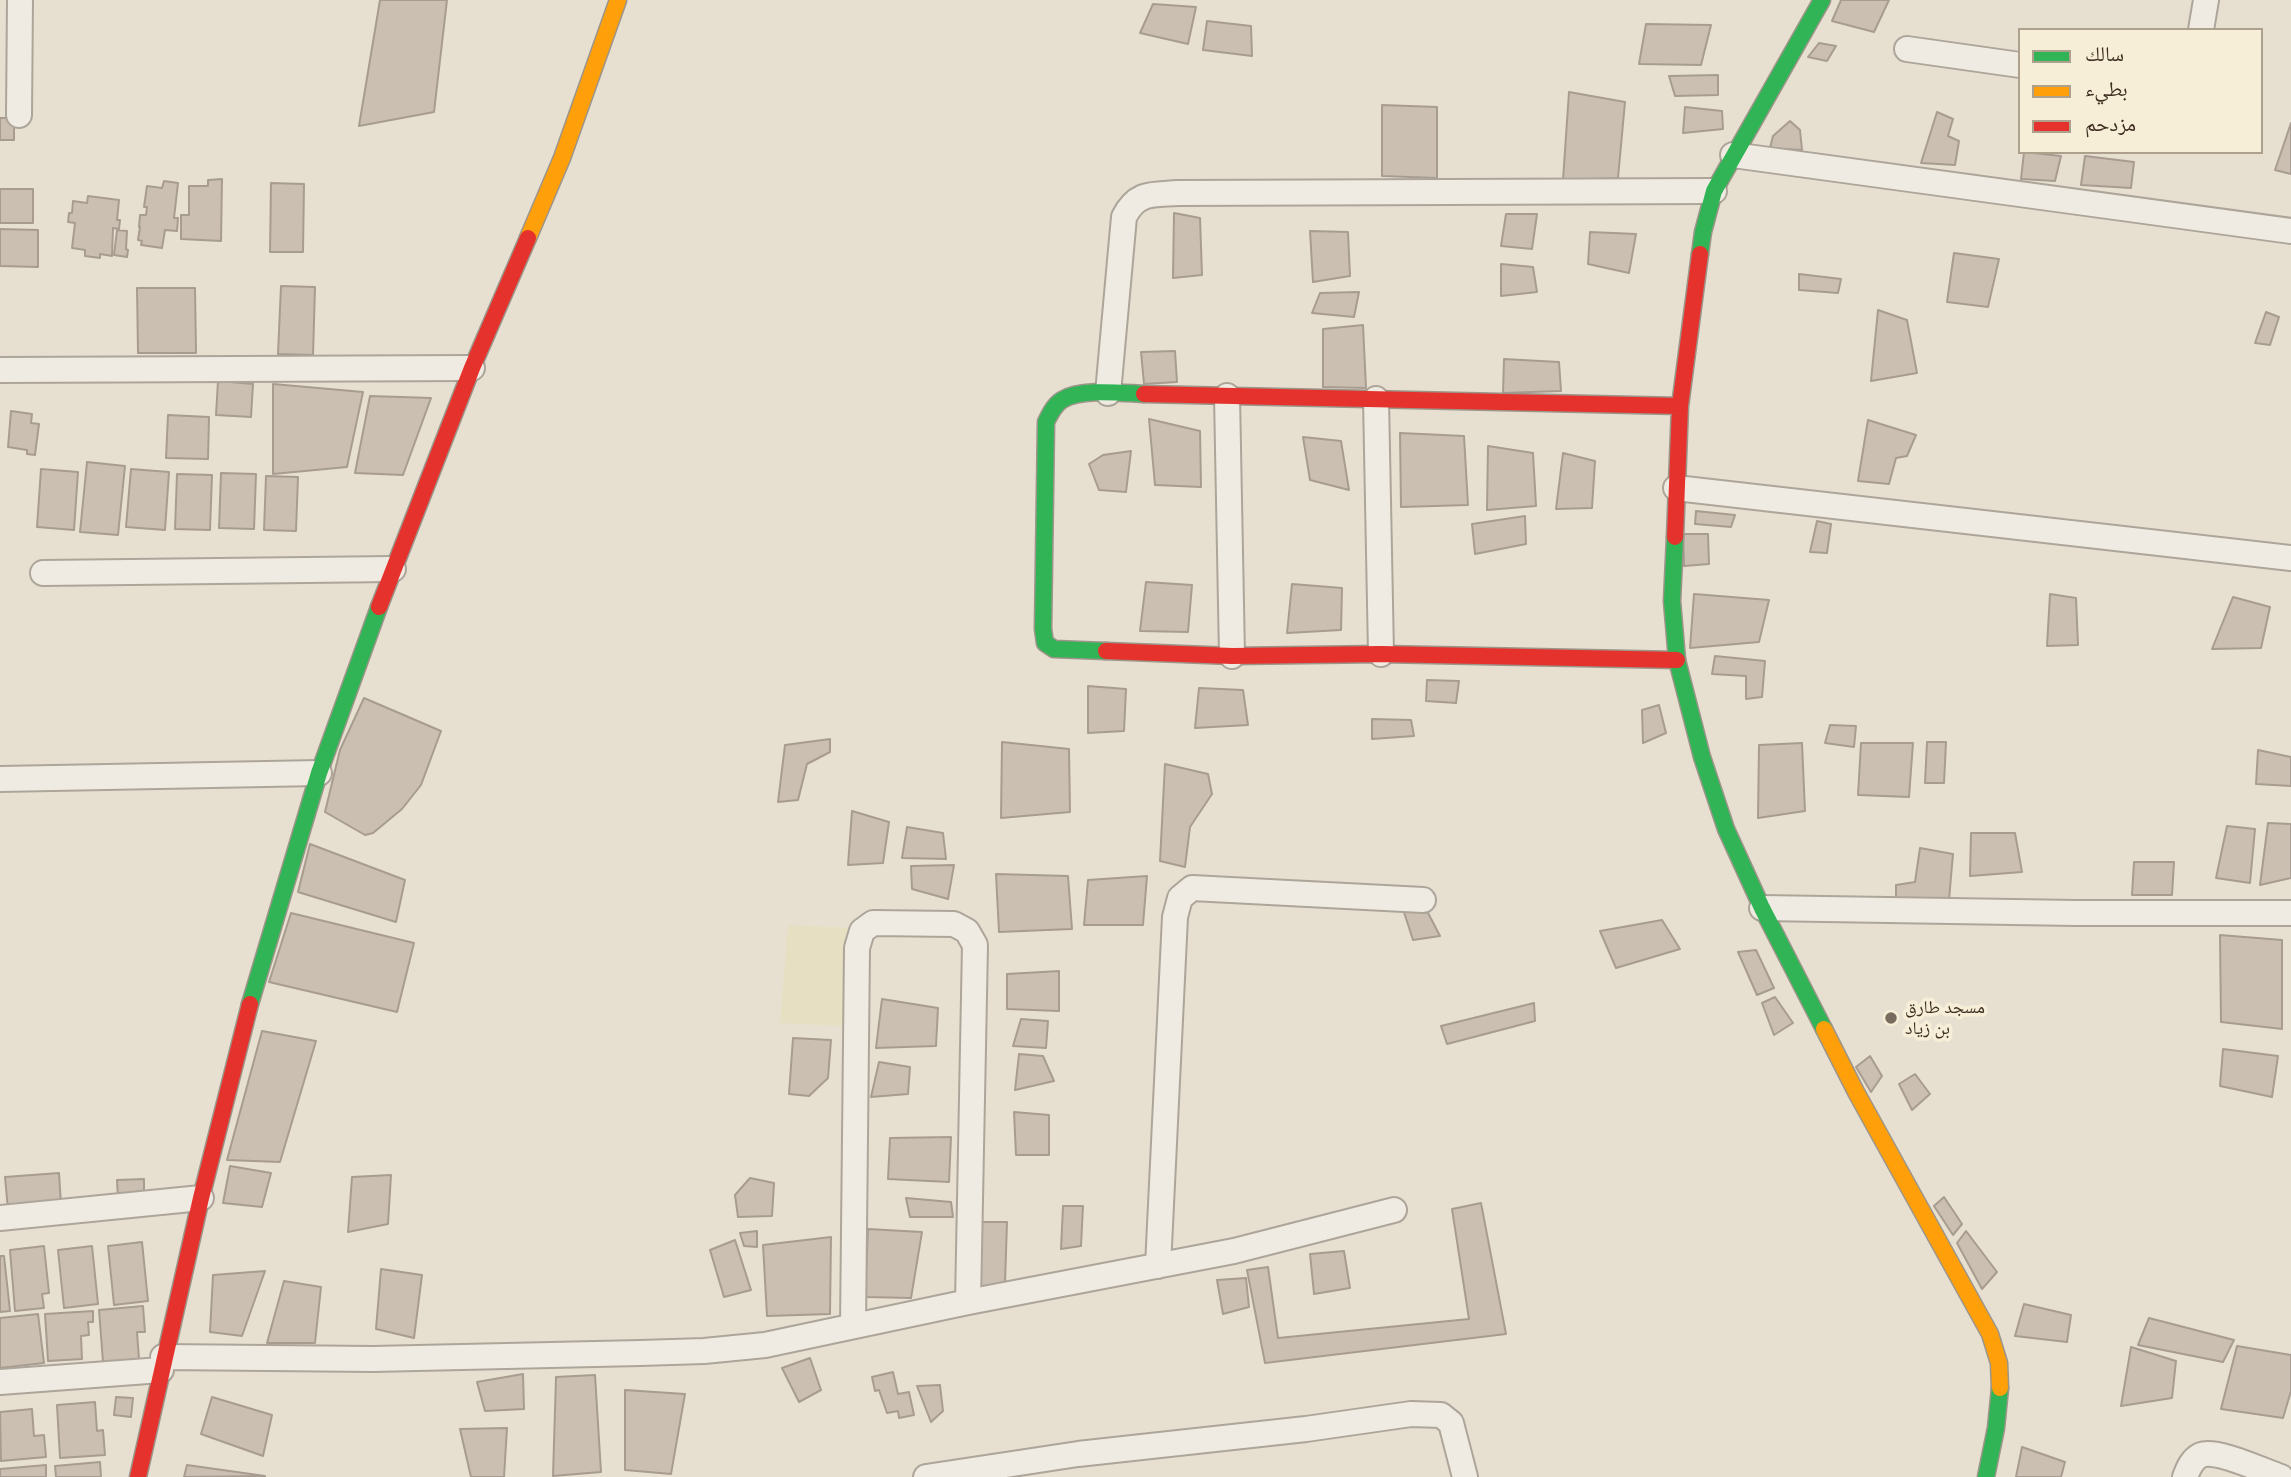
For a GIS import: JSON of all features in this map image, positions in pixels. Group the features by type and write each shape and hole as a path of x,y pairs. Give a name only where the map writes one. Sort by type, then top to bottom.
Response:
{"street":[{"path":"19,116 20,0"},
{"path":"138,1477 201,1198 253,993 319,773 393,569 472,368 562,158 618,0"},
{"path":"1822,0 1714,191 1703,232 1680,406 1672,601 1677,660 1702,757 1726,829 1762,908 1856,1093 1995,1344 2001,1373 1999,1406 1986,1477"},
{"path":"2201,28 2206,0"},
{"path":"1908,49 2018,65"},
{"path":"1733,155 2291,231"},
{"path":"1108,393 1124,217 1131,203 1144,195 1714,191"},
{"path":"0,370 472,368"},
{"path":"1677,660 1381,654 1232,656 1054,649 1045,643 1043,629 1046,422 1053,407 1065,397 1108,393 1680,406"},
{"path":"1227,396 1232,656"},
{"path":"1376,398 1381,654"},
{"path":"1676,488 2291,558"},
{"path":"43,573 393,569"},
{"path":"0,779 319,773"},
{"path":"1158,1266 1175,917 1180,898 1192,888 1423,901"},
{"path":"1762,908 2291,913"},
{"path":"853,1326 857,948 862,931 873,923 954,924 967,931 975,945 968,1302"},
{"path":"0,1218 201,1198"},
{"path":"0,1382 162,1364 704,1351 765,1345 968,1302 1234,1251 1394,1210"},
{"path":"926,1477 1078,1454 1306,1429 1411,1414 1441,1415 1451,1423 1465,1477"},
{"path":"2185,1477 2197,1456 2211,1453 2281,1477"}],"shaded area":[{"path":"788,925 853,928 843,1026 780,1023"}],"building":[{"path":"380,0 447,0 434,112 359,126"},
{"path":"1841,0 1889,0 1874,32 1832,21"},
{"path":"1153,4 1196,7 1188,44 1140,33"},
{"path":"1207,21 1251,26 1252,56 1203,50"},
{"path":"1646,24 1711,25 1701,65 1639,64"},
{"path":"1819,43 1836,46 1827,61 1808,57"},
{"path":"1718,75 1718,95 1675,96 1669,76"},
{"path":"1569,92 1625,102 1618,178 1563,180"},
{"path":"1382,105 1437,107 1437,178 1382,176"},
{"path":"1685,107 1722,111 1723,129 1683,133"},
{"path":"1937,112 1953,119 1948,136 1959,141 1955,165 1921,163"},
{"path":"0,118 14,118 14,140 0,140"},
{"path":"1790,121 1800,130 1802,150 1770,148 1773,136"},
{"path":"2291,123 2291,174 2275,170"},
{"path":"2024,154 2061,156 2055,181 2021,179"},
{"path":"2085,156 2134,162 2131,188 2081,185"},
{"path":"222,179 221,241 181,239 181,215 189,215 189,186 208,186 208,180"},
{"path":"164,181 178,183 174,218 178,218 177,231 165,230 162,248 141,245 142,241 138,240 140,215 146,215 147,207 144,207 147,186 162,188"},
{"path":"271,183 304,184 303,252 270,252"},
{"path":"0,189 33,189 33,223 0,223"},
{"path":"88,196 119,200 119,229 113,228 112,256 85,256 85,250 72,248 75,223 68,222 69,213 72,213 73,201 87,203"},
{"path":"1174,213 1200,218 1202,275 1173,278"},
{"path":"1506,214 1537,214 1532,249 1501,246"},
{"path":"0,229 38,230 38,267 0,266"},
{"path":"117,230 127,231 127,257 114,255"},
{"path":"1310,231 1348,232 1350,276 1313,282"},
{"path":"1590,232 1636,234 1629,273 1588,264"},
{"path":"1954,253 1999,259 1988,307 1947,302"},
{"path":"1501,264 1533,267 1537,292 1501,296"},
{"path":"1799,274 1841,279 1838,293 1799,290"},
{"path":"281,286 315,287 313,355 278,354"},
{"path":"137,288 195,288 196,353 138,353"},
{"path":"1359,292 1354,317 1312,313 1320,293"},
{"path":"1878,310 1907,320 1917,373 1871,381"},
{"path":"2266,312 2279,317 2270,345 2255,343"},
{"path":"1363,325 1366,388 1323,387 1323,329"},
{"path":"1175,351 1177,382 1144,384 1141,352"},
{"path":"1504,359 1559,362 1561,391 1503,393"},
{"path":"218,381 253,384 251,417 216,415"},
{"path":"273,384 363,392 347,467 273,474"},
{"path":"370,396 431,398 403,475 355,473"},
{"path":"11,411 32,414 31,423 39,424 35,455 27,454 27,450 8,447"},
{"path":"168,415 209,417 208,459 166,458"},
{"path":"1149,419 1200,431 1201,487 1155,485"},
{"path":"1868,420 1916,435 1907,456 1896,458 1889,484 1858,481"},
{"path":"1400,433 1464,436 1468,505 1401,507"},
{"path":"1303,437 1341,441 1349,490 1310,480"},
{"path":"1488,446 1533,453 1536,506 1487,510"},
{"path":"1131,451 1126,492 1099,490 1089,464 1103,455"},
{"path":"1563,453 1595,461 1592,508 1556,509"},
{"path":"87,462 125,466 118,535 80,532"},
{"path":"41,469 78,472 74,530 37,527"},
{"path":"131,469 169,472 165,530 126,527"},
{"path":"221,473 256,474 254,529 219,528"},
{"path":"177,474 212,475 210,530 175,529"},
{"path":"266,476 298,477 296,531 264,530"},
{"path":"1696,511 1735,515 1731,527 1695,524"},
{"path":"1525,516 1526,544 1475,554 1472,524"},
{"path":"1817,521 1831,524 1827,553 1810,552"},
{"path":"1683,534 1708,534 1709,564 1684,566"},
{"path":"1146,582 1192,585 1188,632 1140,631"},
{"path":"1292,584 1342,588 1341,630 1287,633"},
{"path":"1694,594 1769,600 1759,642 1690,648"},
{"path":"2050,594 2076,598 2078,645 2047,646"},
{"path":"2233,597 2270,607 2261,648 2212,649"},
{"path":"1715,656 1765,661 1762,697 1746,699 1746,676 1712,674"},
{"path":"1427,680 1459,681 1456,703 1426,701"},
{"path":"1088,686 1126,689 1124,731 1088,733"},
{"path":"1199,688 1243,690 1248,725 1195,728"},
{"path":"364,698 441,731 421,785 402,809 373,833 365,835 325,812 340,750"},
{"path":"1659,705 1666,733 1643,743 1642,710"},
{"path":"1372,719 1411,720 1414,736 1372,739"},
{"path":"1830,725 1856,726 1854,747 1825,743"},
{"path":"830,739 830,752 807,764 798,800 778,802 785,745"},
{"path":"1002,742 1069,749 1070,812 1001,818"},
{"path":"1927,742 1946,742 1944,783 1925,783"},
{"path":"1802,743 1805,811 1758,818 1759,745"},
{"path":"1861,743 1913,743 1909,797 1858,795"},
{"path":"2258,750 2291,757 2291,786 2256,784"},
{"path":"1165,764 1208,774 1212,794 1190,827 1185,867 1160,861"},
{"path":"852,811 889,822 883,863 848,865"},
{"path":"2268,823 2291,824 2291,878 2260,885"},
{"path":"2227,826 2255,829 2250,883 2216,878"},
{"path":"907,827 943,833 946,859 902,858"},
{"path":"1971,833 2015,833 2022,872 1970,876"},
{"path":"310,844 405,880 396,922 298,892"},
{"path":"1920,848 1953,854 1949,900 1896,901 1896,885 1915,882"},
{"path":"2134,862 2174,862 2172,895 2132,895"},
{"path":"954,865 948,899 912,889 911,866"},
{"path":"996,874 1068,876 1072,929 999,932"},
{"path":"1147,876 1143,925 1084,925 1088,880"},
{"path":"1402,906 1425,907 1440,936 1413,940"},
{"path":"291,913 414,943 397,1012 269,982"},
{"path":"1662,920 1680,949 1616,968 1600,931"},
{"path":"2220,935 2282,940 2282,1029 2221,1022"},
{"path":"1756,950 1774,988 1757,995 1738,952"},
{"path":"1059,971 1059,1011 1007,1009 1007,974"},
{"path":"1775,997 1793,1023 1774,1035 1762,1003"},
{"path":"882,999 938,1008 936,1046 876,1048"},
{"path":"1534,1003 1535,1021 1447,1044 1441,1026"},
{"path":"1021,1019 1048,1021 1046,1048 1013,1046"},
{"path":"262,1031 316,1041 280,1162 227,1160"},
{"path":"793,1038 831,1040 828,1078 809,1096 789,1094"},
{"path":"2223,1049 2278,1056 2272,1097 2220,1086"},
{"path":"1019,1054 1043,1056 1054,1081 1015,1090"},
{"path":"1870,1056 1882,1076 1871,1092 1856,1067"},
{"path":"879,1062 910,1067 908,1094 871,1097"},
{"path":"1915,1074 1930,1094 1912,1110 1899,1084"},
{"path":"1014,1112 1049,1115 1049,1155 1016,1155"},
{"path":"951,1137 949,1182 888,1179 890,1138"},
{"path":"230,1166 271,1173 262,1207 223,1203"},
{"path":"59,1173 61,1205 8,1210 5,1177"},
{"path":"391,1175 388,1224 348,1232 352,1177"},
{"path":"750,1178 774,1183 772,1216 738,1217 735,1195"},
{"path":"144,1179 144,1199 118,1200 117,1180"},
{"path":"1944,1197 1962,1224 1953,1235 1934,1206"},
{"path":"906,1198 951,1202 953,1217 910,1217"},
{"path":"1481,1203 1506,1334 1265,1363 1247,1270 1268,1267 1278,1338 1469,1319 1452,1209"},
{"path":"1063,1206 1083,1206 1081,1246 1061,1249"},
{"path":"982,1222 1007,1222 1005,1283 976,1293"},
{"path":"868,1229 922,1232 911,1298 865,1297"},
{"path":"757,1231 757,1247 744,1246 740,1233"},
{"path":"1966,1231 1997,1272 1982,1289 1957,1243"},
{"path":"831,1237 830,1314 767,1316 763,1245"},
{"path":"735,1240 751,1290 724,1297 710,1250"},
{"path":"142,1242 148,1301 114,1305 108,1246"},
{"path":"44,1246 49,1293 42,1294 44,1308 15,1311 10,1250"},
{"path":"92,1246 98,1304 64,1308 58,1250"},
{"path":"1344,1251 1350,1288 1314,1294 1310,1254"},
{"path":"0,1256 4,1256 10,1311 0,1312"},
{"path":"381,1269 422,1275 414,1338 376,1329"},
{"path":"265,1271 242,1336 210,1332 213,1275"},
{"path":"1246,1278 1249,1307 1223,1314 1217,1280"},
{"path":"284,1281 321,1287 315,1343 267,1343"},
{"path":"2024,1304 2071,1315 2067,1342 2015,1336"},
{"path":"143,1306 145,1332 137,1332 139,1359 103,1362 99,1310"},
{"path":"93,1311 93,1322 88,1322 89,1335 81,1336 82,1359 48,1361 45,1314"},
{"path":"38,1314 44,1363 0,1368 0,1318"},
{"path":"2149,1318 2234,1340 2223,1362 2138,1345"},
{"path":"2237,1346 2291,1355 2291,1391 2283,1418 2221,1409"},
{"path":"2131,1347 2176,1361 2172,1398 2121,1406"},
{"path":"810,1358 821,1390 799,1402 782,1368"},
{"path":"893,1372 898,1394 909,1392 914,1415 899,1418 898,1411 887,1413 879,1390 875,1391 872,1377"},
{"path":"523,1374 524,1409 485,1411 477,1382"},
{"path":"595,1375 601,1472 553,1476 556,1377"},
{"path":"940,1385 943,1411 931,1422 917,1386"},
{"path":"625,1390 685,1394 671,1474 625,1470"},
{"path":"116,1397 133,1398 131,1417 114,1415"},
{"path":"212,1397 272,1415 263,1456 201,1434"},
{"path":"95,1402 97,1431 103,1430 105,1455 60,1458 57,1405"},
{"path":"32,1409 34,1436 44,1435 46,1457 1,1461 0,1412"},
{"path":"507,1428 504,1477 471,1477 460,1429"},
{"path":"2022,1447 2065,1462 2061,1477 2016,1477"},
{"path":"100,1462 101,1477 56,1477 55,1466"},
{"path":"46,1465 46,1477 0,1477 0,1469"},
{"path":"187,1465 265,1476 184,1477"}],"traffic: fast":[{"path":"1700,254 1714,191 1822,0"},
{"path":"1106,651 1054,649 1045,643 1046,422 1057,404 1070,396 1102,392 1144,394"},
{"path":"1675,537 1672,601 1677,660 1702,757 1726,829 1762,908 1824,1029"},
{"path":"250,1004 319,773 379,607"},
{"path":"1986,1477 1996,1428 2000,1388"}],"traffic: slow":[{"path":"528,238 562,158 618,0"},
{"path":"1824,1029 1990,1334 1999,1363 2000,1388"}],"traffic: jam":[{"path":"379,607 472,368 528,238"},
{"path":"1675,537 1680,406 1700,254"},
{"path":"1144,394 1680,406"},
{"path":"1106,651 1232,656 1381,654 1677,660"},
{"path":"138,1477 201,1198 250,1004"}],"place":[{"name":"مسجد طارق بن زياد","path":"1891,1018"}]}
